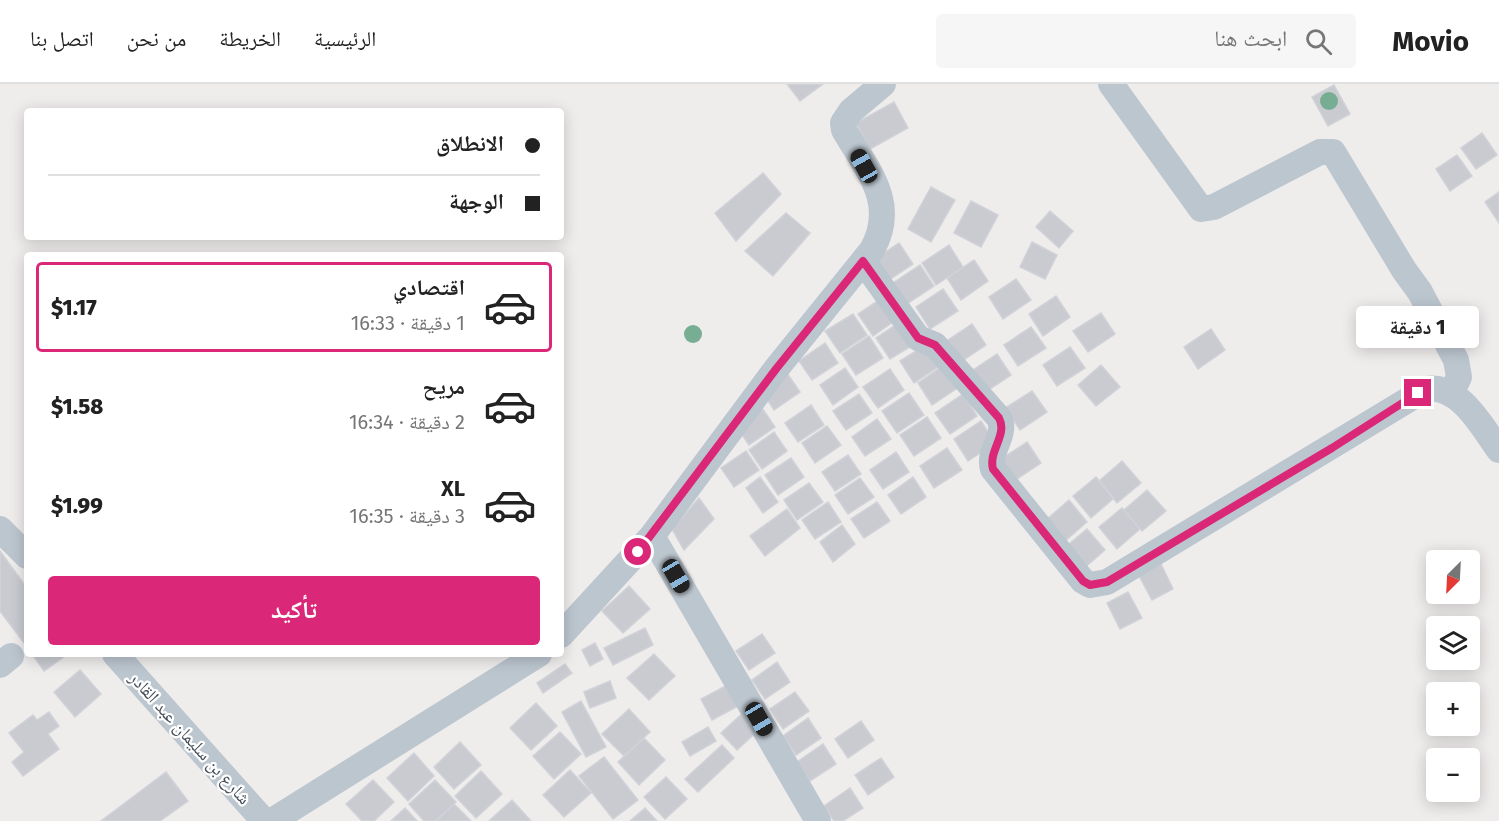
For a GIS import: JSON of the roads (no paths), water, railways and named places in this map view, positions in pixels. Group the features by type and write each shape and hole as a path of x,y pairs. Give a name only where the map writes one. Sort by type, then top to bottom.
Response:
{"street":[{"path":"564,632 652,536 776,369 863,261 880,236 884,212 879,194 844,130 843,123 851,111 883,84"},
{"path":"1111,84 1201,209 1214,207 1320,152 1334,152 1398,261 1420,292 1456,360 1459,377 1451,394"},
{"path":"863,261 918,338 935,345 999,418 1002,427 992,460 993,469 1083,581 1090,585 1107,582 1332,448 1418,393 1434,388 1451,394 1472,414 1499,450"},
{"path":"0,529 24,553"},
{"path":"652,536 818,821"},
{"name":"شارع بن سليمان عبد القادر","path":"118,657 264,821"},
{"path":"272,821 534,657"}]}
